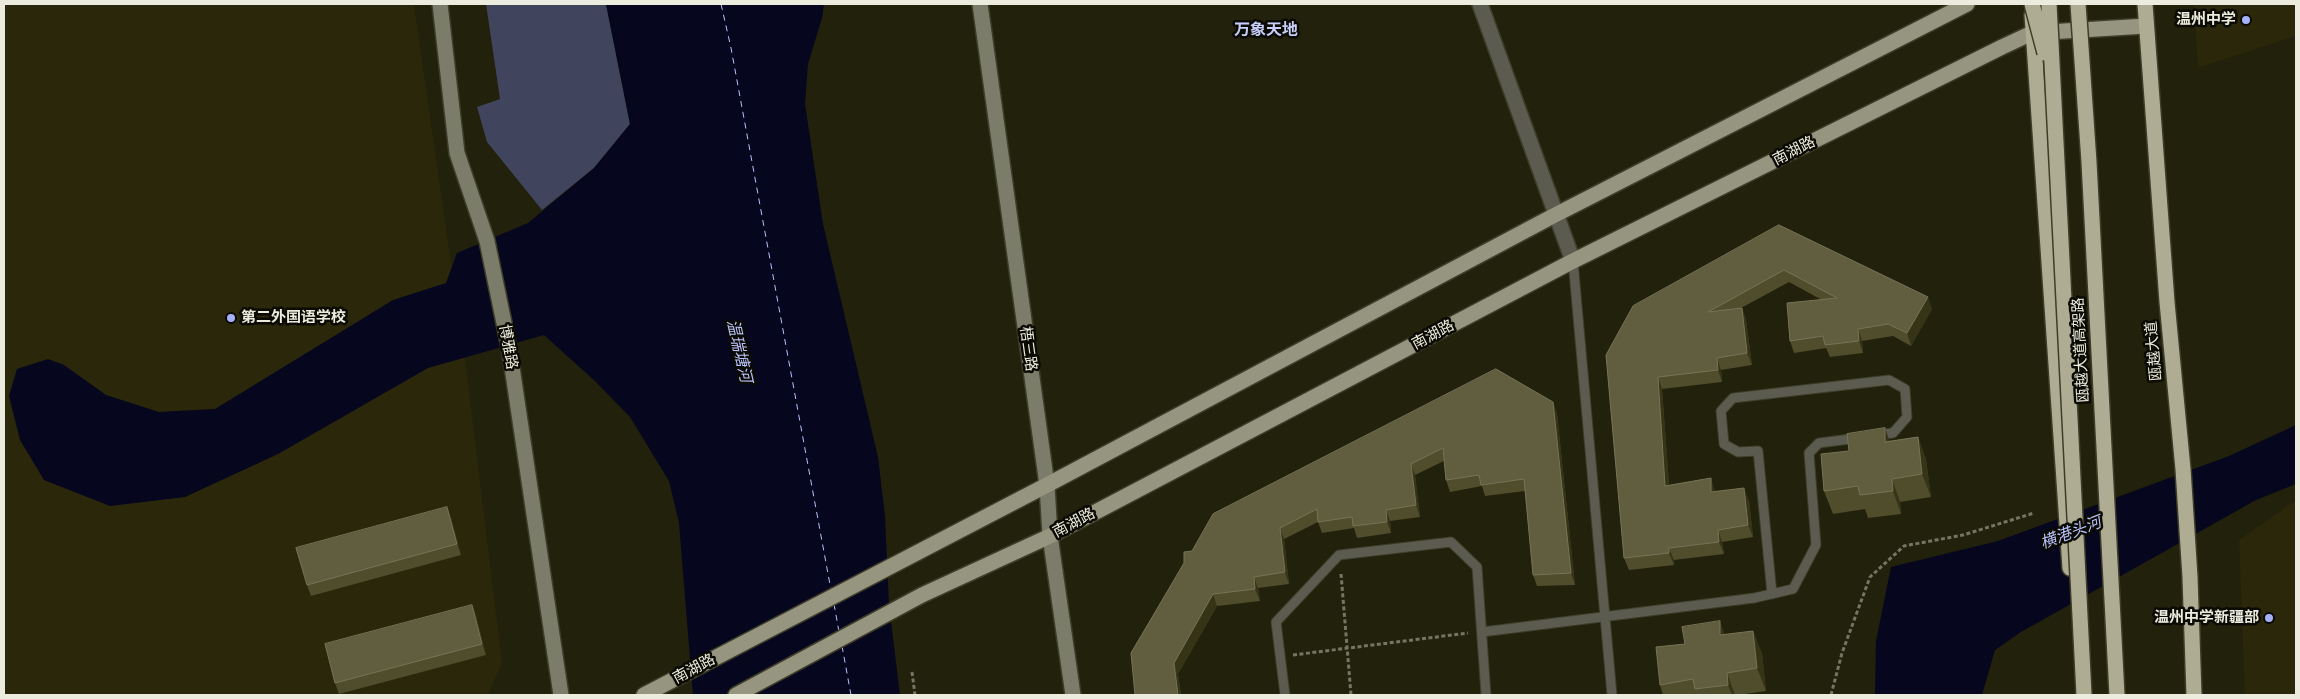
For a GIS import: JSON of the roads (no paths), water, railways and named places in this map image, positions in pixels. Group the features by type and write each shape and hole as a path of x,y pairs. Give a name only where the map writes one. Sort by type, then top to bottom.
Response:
{"highway":[{"path":"2032,4 2032,33 2078,695"},
{"path":"2032,4 2053,85"},
{"name":"瓯越大道高架路","path":"2049,4 2084,695"},
{"name":"瓯越大道高架路","path":"2078,4 2090,182 2117,695"},
{"name":"瓯越大道","path":"2145,4 2167,302 2183,469 2190,577 2194,695"}],"main road":[{"name":"南湖路","path":"644,695 1047,485 1555,215 1967,4"},
{"name":"南湖路","path":"736,695 922,595 1050,536 1573,261 2032,33 2146,26"}],"street":[{"name":"博雅路","path":"440,4 457,153 487,241 509,347 561,695"},
{"name":"梧三路","path":"980,4 1047,485 1050,536 1073,695"},
{"path":"1480,4 1573,261"}],"lane":[{"path":"1573,261 1612,695"},
{"path":"1482,632 1772,594 1793,589 1816,545 1809,453 1820,443 1894,433 1907,416 1905,389 1889,380 1734,398 1721,411 1724,444 1738,452 1758,451 1772,594"},
{"path":"1284,695 1276,622 1339,556 1451,542 1477,567 1486,695"}],"water":[{"name":"温瑞塘河","path":"606,4 824,4 822,18 808,64 805,104 823,224 878,457 885,516 889,605 900,695 693,695 679,523 669,481 630,417 596,382 544,335 428,368 278,454 185,497 110,506 44,480 20,440 9,396 17,369 48,359 64,365 106,395 159,412 215,409 393,300 446,283 457,253 528,223 594,168 630,124"},
{"name":"横港头河","path":"2296,425 2296,484 2256,500 2021,632 1995,650 1982,695 1875,695 1876,641 1891,567 1998,541 2229,456"}],"place":[{"name":"温州中学","path":"2246,20"},
{"name":"第二外国语学校","path":"231,318"},
{"name":"温州中学新疆部","path":"2269,618"}],"district":[{"name":"万象天地","path":"1266,30"}]}
